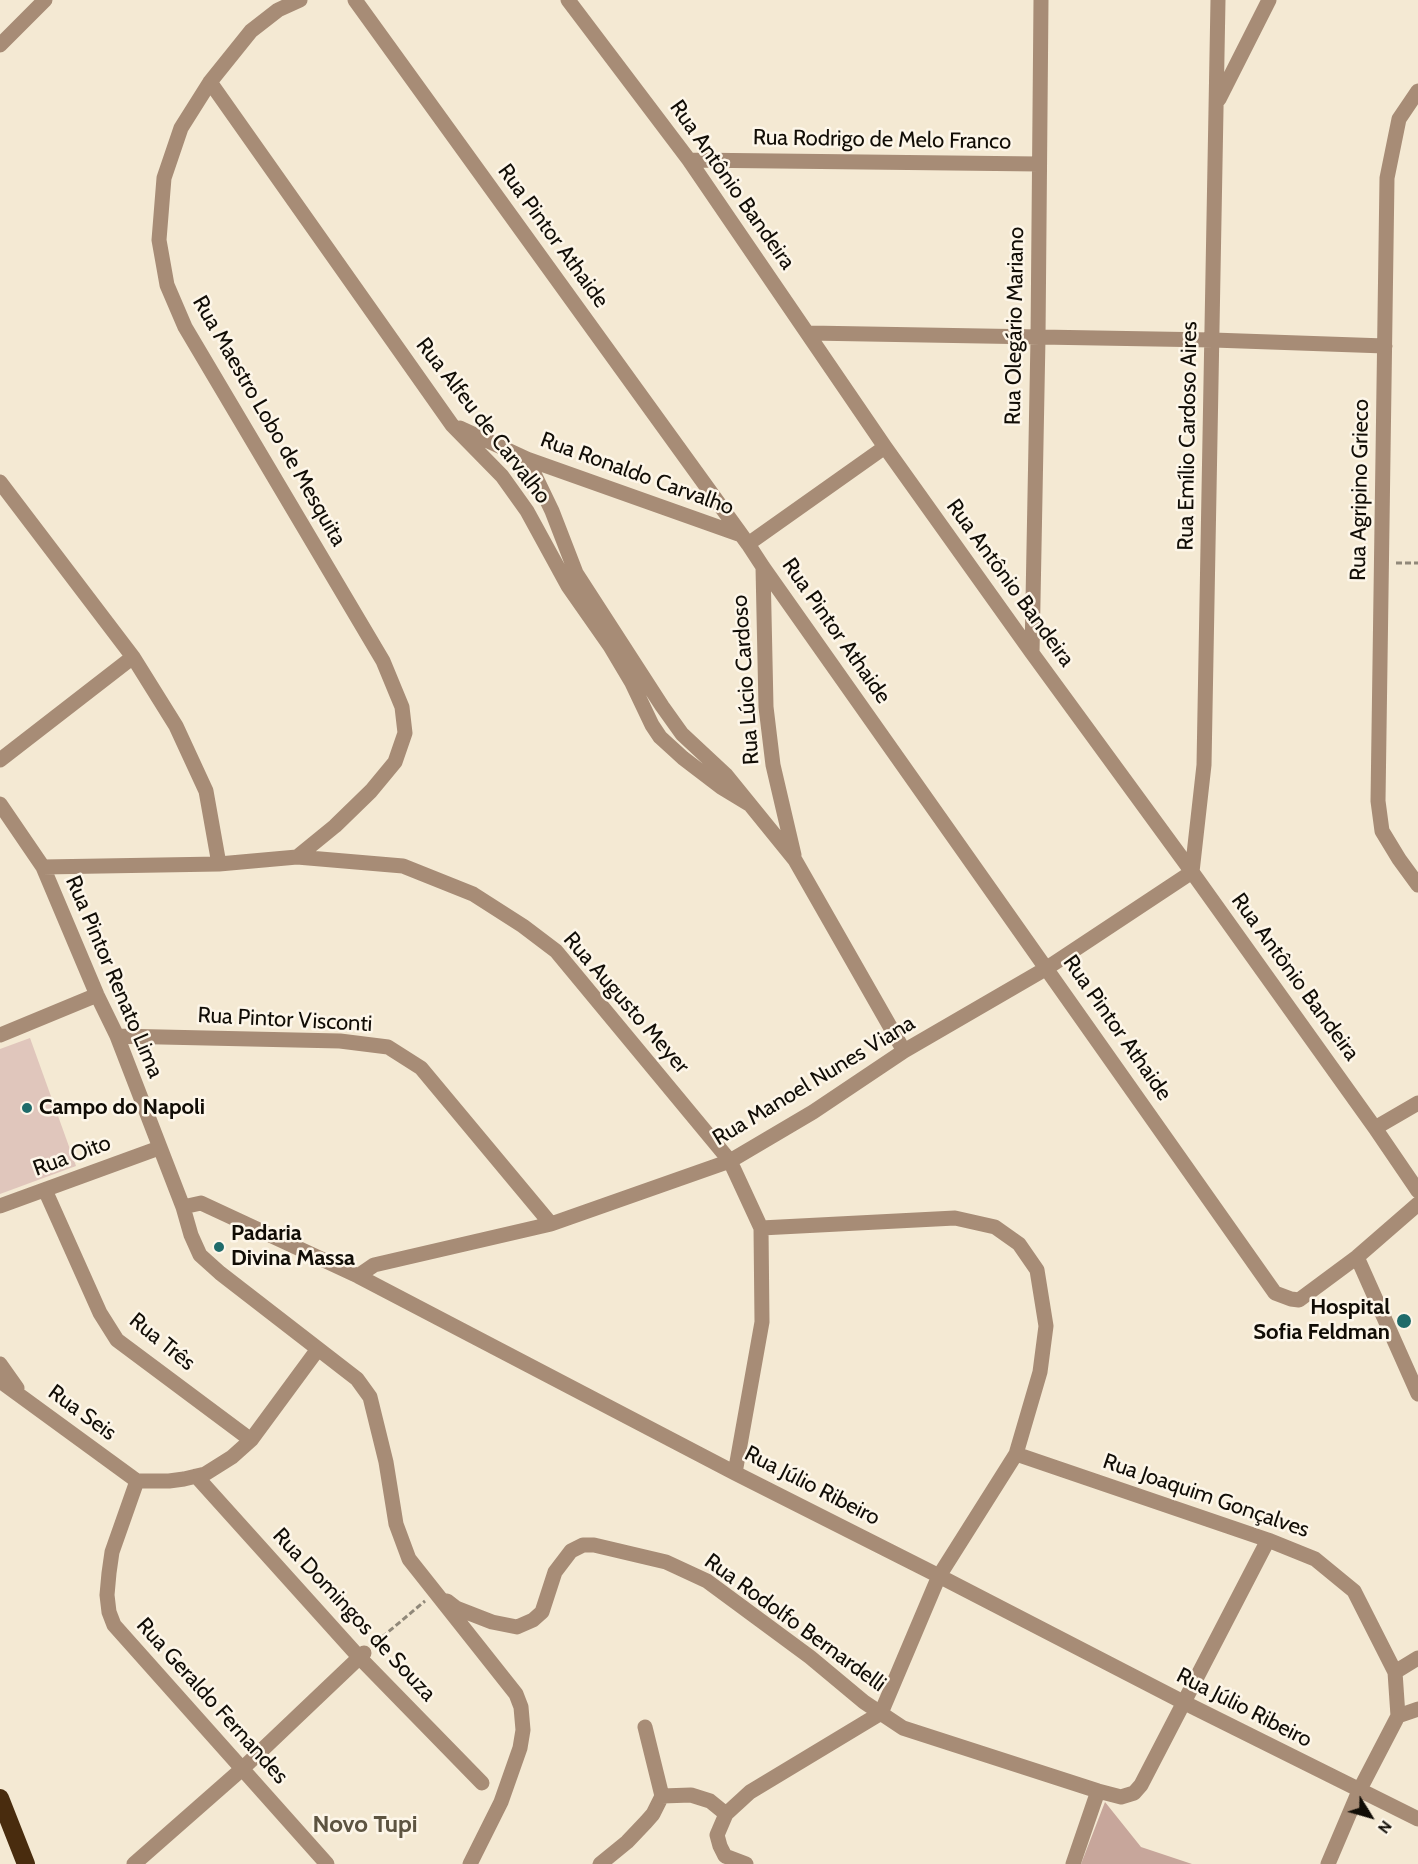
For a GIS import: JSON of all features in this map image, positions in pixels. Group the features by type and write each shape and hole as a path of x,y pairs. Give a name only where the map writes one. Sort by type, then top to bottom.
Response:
{"highway":[{"path":"0,1798 26,1864"}],"street":[{"path":"0,45 45,0"},
{"name":"Rua Maestro Lobo de Mesquita","path":"297,857 335,826 371,791 395,762 405,733 402,707 383,661 185,327 167,285 159,240 164,178 181,128 210,82 251,31 278,10 300,0"},
{"name":"Rua Pintor Athaide","path":"355,0 745,539 1275,1293 1299,1300 1357,1257"},
{"name":"Rua Antônio Bandeira","path":"568,0 689,160 885,447 1192,872 1418,1191"},
{"name":"Rua Olegário Mariano","path":"1032,653 1041,0"},
{"name":"Rua Emílio Cardoso Aires","path":"1192,872 1204,765 1218,102 1218,0"},
{"path":"1218,102 1269,0"},
{"name":"Rua Alfeu de Carvalho","path":"210,82 452,425 502,476 527,511 568,586 610,646 632,683 660,737 683,759 749,804"},
{"name":"Rua Agripino Grieco","path":"1418,91 1399,119 1387,178 1378,801 1382,831 1418,885"},
{"name":"Rua Rodrigo de Melo Franco","path":"689,160 1039,164"},
{"path":"809,333 1213,340 1385,346"},
{"name":"Rua Ronaldo Carvalho","path":"452,425 527,459 745,539"},
{"path":"745,539 885,447"},
{"name":"Rua Alfeu de Carvalho","path":"527,459 552,511 576,573 682,734 726,775 795,860 904,1051"},
{"path":"0,482 133,657 176,726 206,791 219,864"},
{"name":"Rua Lúcio Cardoso","path":"763,567 766,707 771,754 795,860"},
{"path":"0,760 133,657"},
{"name":"Rua Pintor Renato Lima","path":"0,804 43,867 97,995 117,1036 200,1255 357,1379 370,1396 386,1462 396,1524 409,1559 516,1694 521,1707 523,1730 520,1748 491,1792 470,1864"},
{"name":"Rua Augusto Meyer","path":"43,867 219,864 297,857 403,866 472,894 523,926 556,951 730,1161 761,1228"},
{"name":"Rua Manoel Nunes Viana","path":"358,1276 374,1265 551,1224 730,1161 813,1112 904,1051 1047,968 1192,872"},
{"path":"0,1035 97,995"},
{"name":"Rua Pintor Visconti","path":"117,1036 340,1041 387,1047 421,1068 551,1224"},
{"path":"1375,1128 1418,1103"},
{"name":"Rua Oito","path":"0,1206 159,1148"},
{"name":"Rua Três","path":"45,1190 100,1313 117,1340 251,1440"},
{"name":"Rua Júlio Ribeiro","path":"183,1207 201,1203 358,1276 735,1473 1418,1820"},
{"path":"1418,1204 1357,1257 1418,1394"},
{"path":"735,1473 762,1322 761,1228 955,1218 995,1227 1019,1244 1037,1270 1046,1326 1040,1372 1016,1454 939,1576 881,1713 750,1792 726,1814 717,1835 720,1846 725,1856 746,1864"},
{"path":"136,1481 170,1481 205,1474 232,1457 251,1440 318,1349"},
{"path":"0,1364 27,1401"},
{"name":"Rua Seis","path":"0,1381 136,1481"},
{"name":"Rua Joaquim Gonçalves","path":"1016,1454 1268,1540 1315,1559 1354,1591 1395,1672"},
{"name":"Rua Domingos de Souza","path":"196,1476 491,1792"},
{"name":"Rua Geraldo Fernandes","path":"136,1481 112,1552 107,1594 109,1612 114,1625 327,1864"},
{"path":"1183,1702 1268,1540"},
{"name":"Rua Rodolfo Bernardelli","path":"435,1592 456,1608 492,1622 517,1627 533,1620 542,1612 555,1572 572,1551 583,1545 594,1545 666,1562 707,1581 903,1728 1121,1797 1134,1793 1142,1785 1183,1702"},
{"path":"134,1864 242,1769 361,1655"},
{"path":"1328,1864 1359,1791 1398,1716 1395,1672 1418,1658"},
{"path":"1398,1716 1418,1708"},
{"path":"600,1864 627,1842 646,1822 662,1796 645,1727"},
{"path":"1073,1864 1098,1791"},
{"path":"662,1796 692,1795 710,1801 726,1814"}],"path":[{"path":"1382,563 1418,563"},
{"path":"361,1655 435,1592"}],"shaded area":[{"name":"Campo do Napoli","path":"30,1038 76,1166 0,1194 0,1049"},
{"path":"1105,1802 1141,1847 1192,1864 1081,1864"}],"place":[{"name":"Campo do Napoli","path":"27,1108"},
{"name":"Padaria Divina Massa","path":"219,1247"},
{"name":"Hospital Sofia Feldman","path":"1404,1321"}],"district":[{"name":"Novo Tupi","path":"365,1825"}]}
